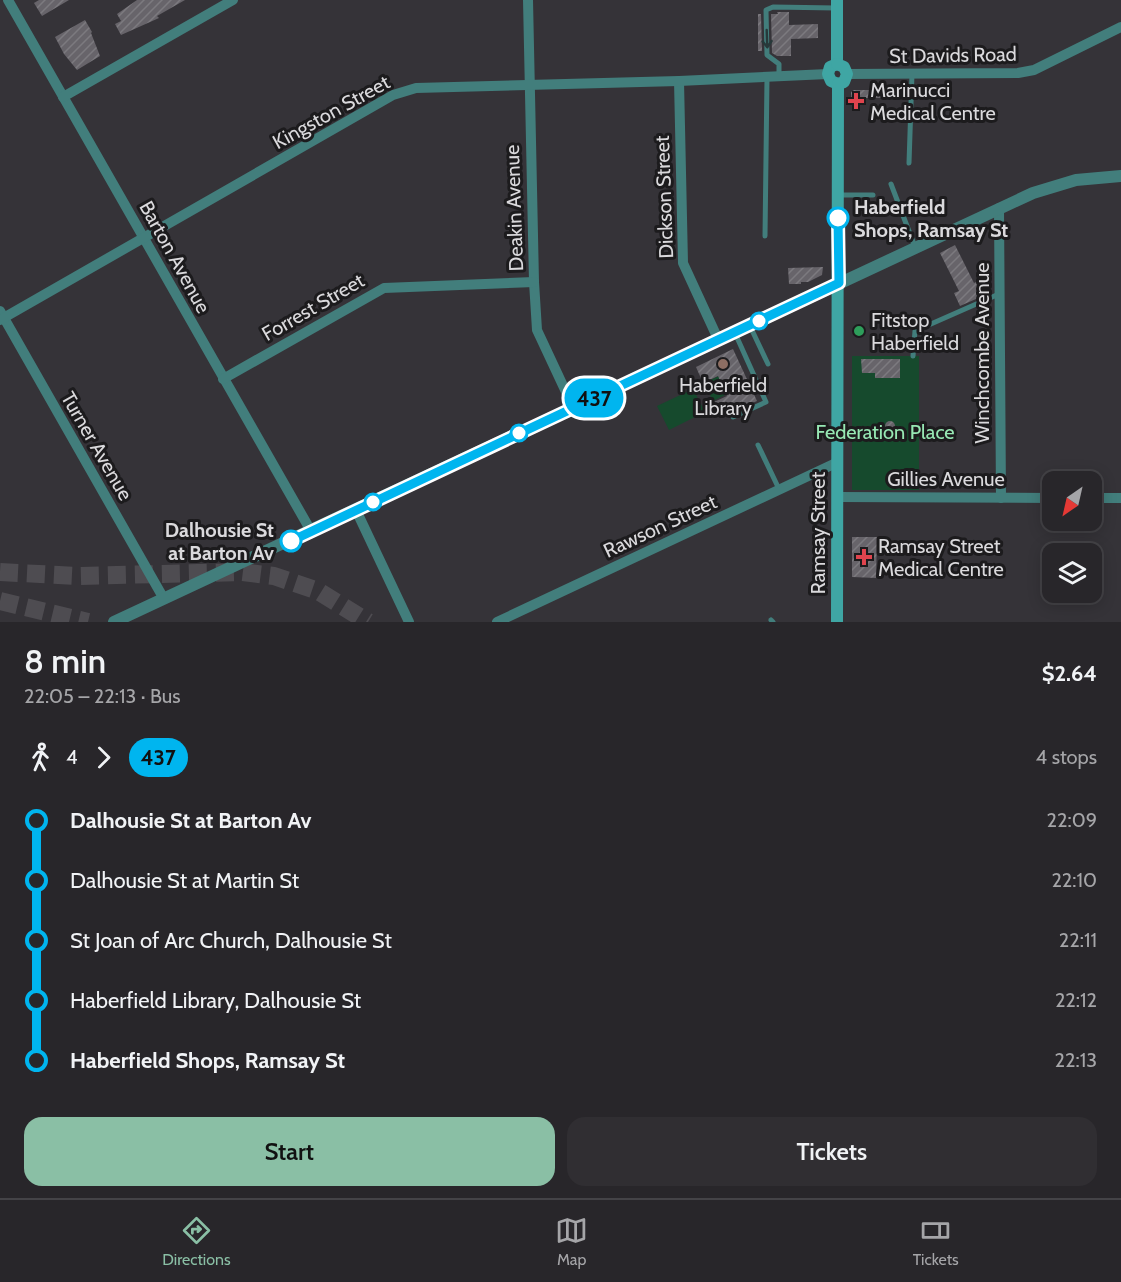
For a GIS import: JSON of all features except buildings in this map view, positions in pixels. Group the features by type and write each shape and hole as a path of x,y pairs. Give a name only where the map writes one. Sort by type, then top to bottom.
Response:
{"main road":[{"path":"837,4 837,64"},
{"path":"837,64 844,67 847,74 844,82 838,84 831,81 828,74 830,67 837,64"},
{"name":"Ramsay Street","path":"837,622 838,84"}],"street":[{"name":"Barton Avenue","path":"8,0 311,531"},
{"path":"63,97 233,0"},
{"name":"Deakin Avenue","path":"528,0 537,330 573,407"},
{"name":"St Davids Road","path":"847,74 1034,70 1121,27"},
{"name":"Kingston Street","path":"1,316 144,238 393,95 416,88 679,81 828,74"},
{"name":"Dickson Street","path":"679,81 682,263 718,339"},
{"path":"114,622 999,208 1054,186 1093,177 1121,176"},
{"name":"Winchcombe Avenue","path":"999,208 1001,498"},
{"name":"Forrest Street","path":"223,379 384,288 534,282"},
{"name":"Turner Avenue","path":"1,316 164,599"},
{"name":"Rawson Street","path":"497,622 838,462"},
{"name":"Gillies Avenue","path":"838,497 1042,498"},
{"path":"1102,498 1121,498"},
{"path":"356,510 409,622"}],"lane":[{"path":"780,76 779,64 767,56 766,9 837,4"},
{"path":"909,164 912,74"},
{"path":"765,236 768,76"},
{"path":"891,184 915,247"},
{"path":"838,195 873,195"},
{"path":"912,356 915,331 999,294"},
{"path":"750,326 768,364"},
{"path":"733,417 766,402 735,333"},
{"path":"758,445 779,490"}],"green space":[{"name":"Federation Place","path":"852,356 919,356 919,490 852,490"},
{"path":"723,374 731,392 713,401 704,383"},
{"path":"693,389 705,412 669,430 657,406"}],"tunnel":[{"path":"0,572 78,576 242,572 274,576 318,591 368,622"},
{"path":"0,601 88,622"}],"bus line":[{"name":"437","path":"291,541 839,283 838,218"}],"place":[{"name":"Marinucci Medical Centre","path":"856,101"},
{"name":"Haberfield Shops, Ramsay St","path":"838,218"},
{"name":"Fitstop Haberfield","path":"859,331"},
{"name":"Haberfield Library","path":"723,364"},
{"name":"Dalhousie St at Barton Av","path":"291,541"},
{"name":"Ramsay Street Medical Centre","path":"864,557"}]}
